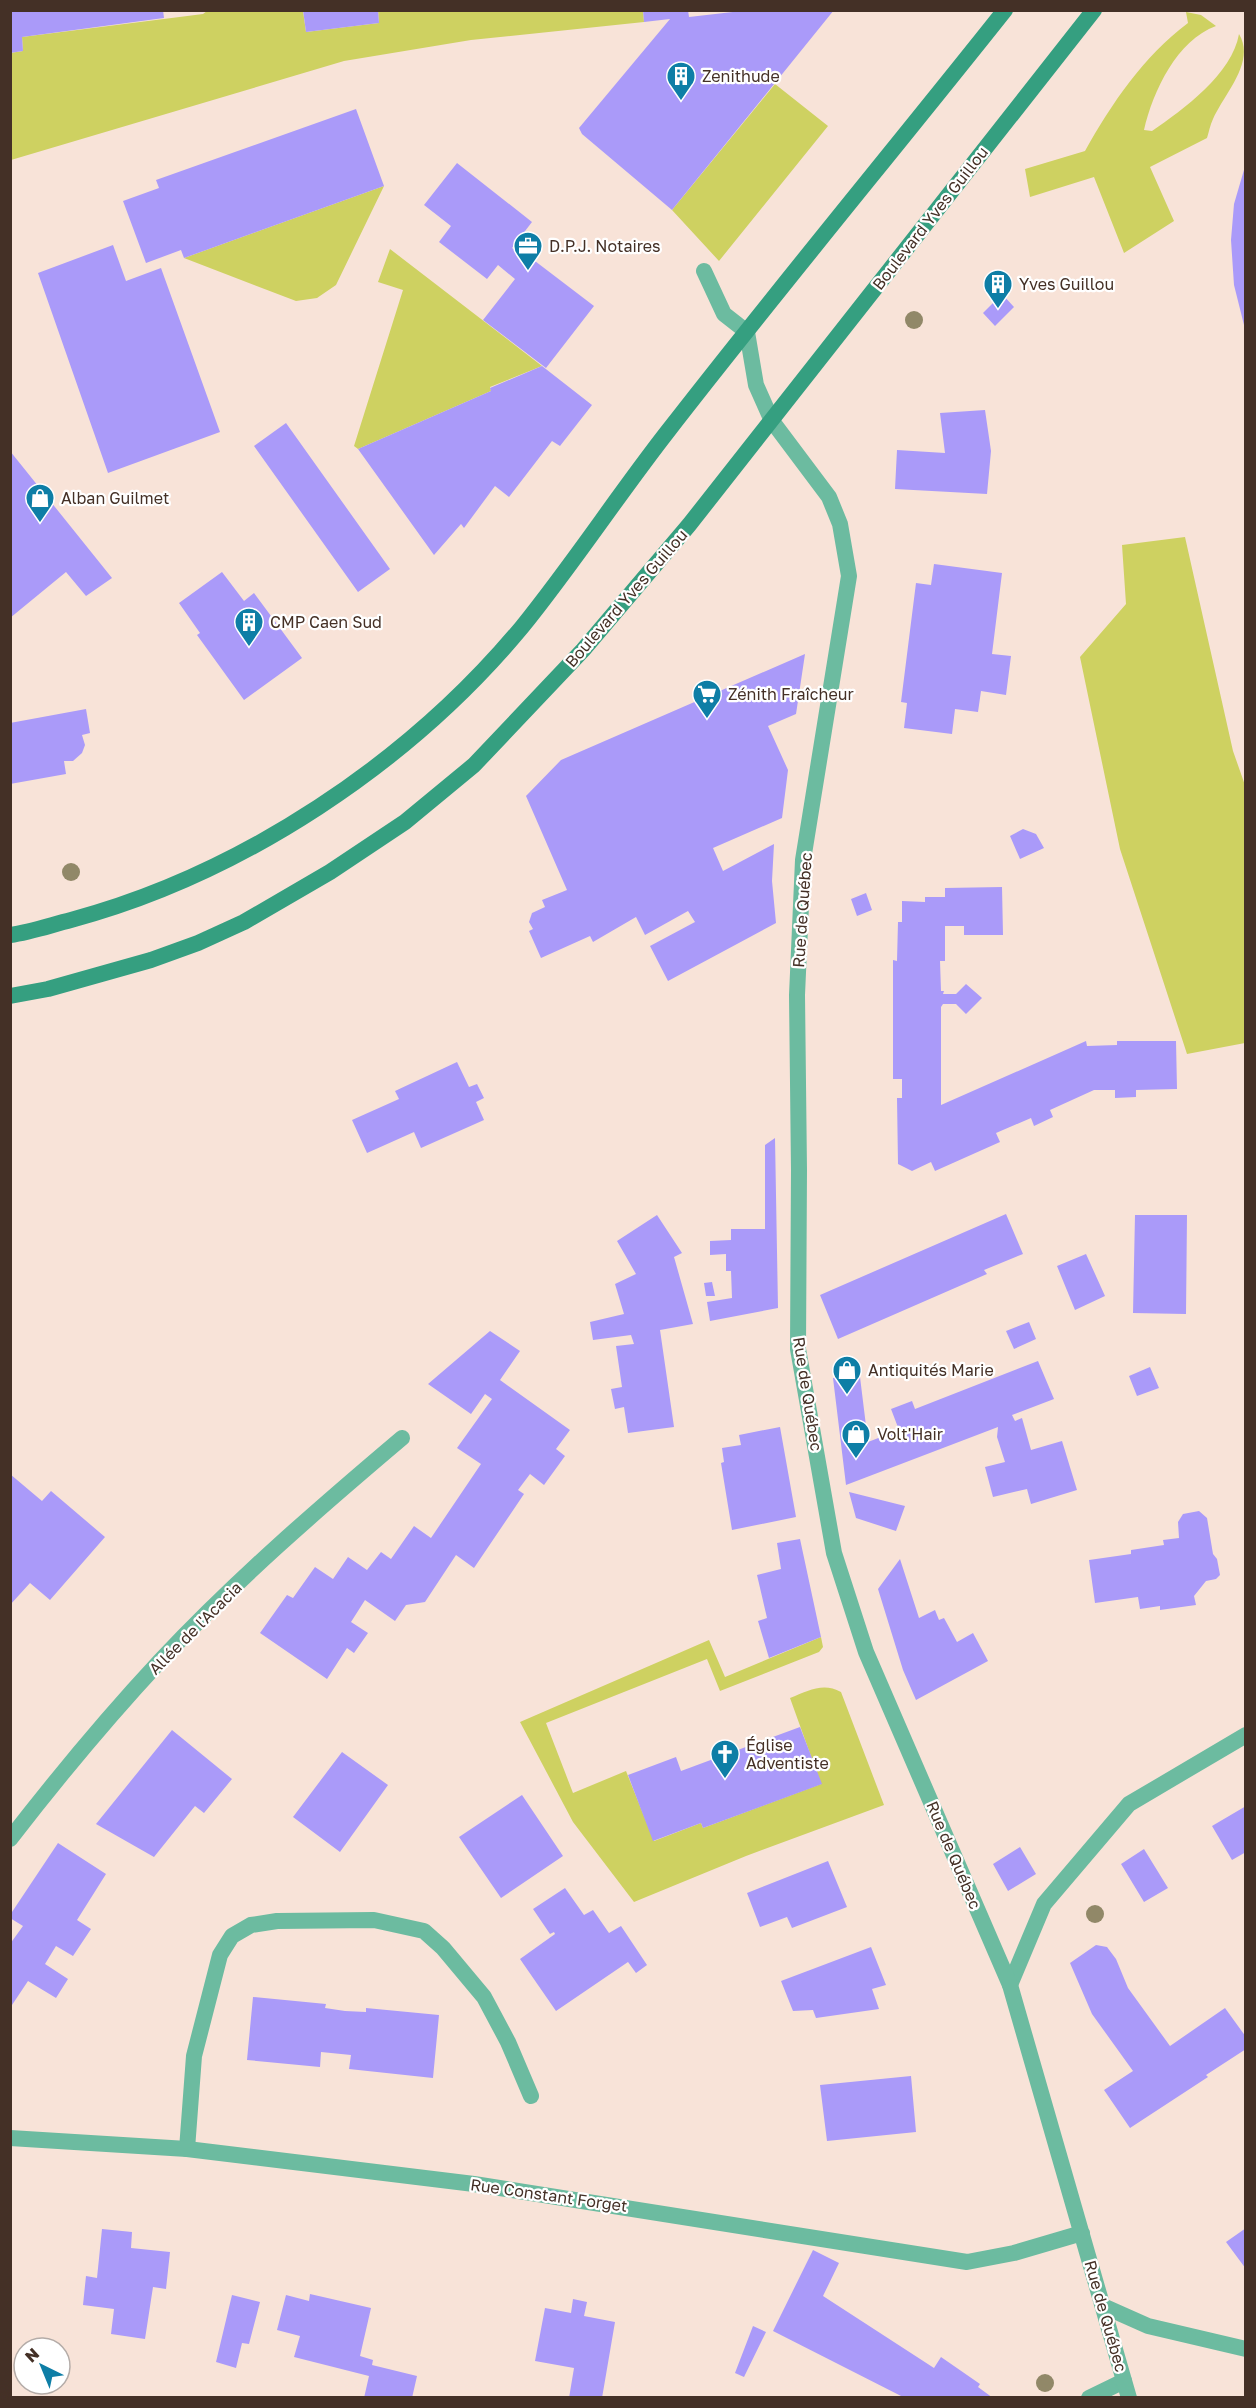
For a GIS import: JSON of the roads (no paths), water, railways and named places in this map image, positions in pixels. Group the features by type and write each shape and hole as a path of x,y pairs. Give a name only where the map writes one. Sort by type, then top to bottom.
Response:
{"main road":[{"path":"10,935 118,908 209,869 296,821 366,774 431,720 478,675 521,627 667,432 1005,10"},
{"name":"Boulevard Yves Guillou","path":"10,996 48,989 117,970 198,943 244,922 302,889 405,822 474,765 583,650 689,525 1094,10"}],"street":[{"path":"704,271 724,314 747,332"},
{"name":"Rue de Québec","path":"747,332 756,385 772,420 829,497 840,525 849,576 803,860 797,995 798,1349 834,1553 866,1652 1010,1985 1129,2397"},
{"name":"Allée de l'Acacia","path":"10,1839 69,1763 161,1659 311,1515 402,1438"},
{"path":"1010,1985 1044,1904 1129,1804 1245,1735"},
{"path":"187,2149 194,2055 220,1955 232,1936 251,1925 277,1921 374,1920 424,1931 443,1948 484,1998 508,2042 531,2096"},
{"name":"Rue Constant Forget","path":"10,2138 187,2149 486,2186 967,2262 1014,2253 1082,2233"},
{"path":"1102,2306 1148,2326 1245,2349"},
{"path":"1089,2397 1124,2381"}],"place":[{"name":"Zenithude","path":"681,102"},
{"name":"D.P.J. Notaires","path":"528,272"},
{"name":"Yves Guillou","path":"998,310"},
{"name":"Alban Guilmet","path":"40,524"},
{"name":"CMP Caen Sud","path":"249,648"},
{"name":"Zénith Fraîcheur","path":"707,720"},
{"name":"Antiquités Marie","path":"847,1396"},
{"name":"Volt'Hair","path":"856,1460"},
{"name":"Église Adventiste","path":"725,1780"}]}
